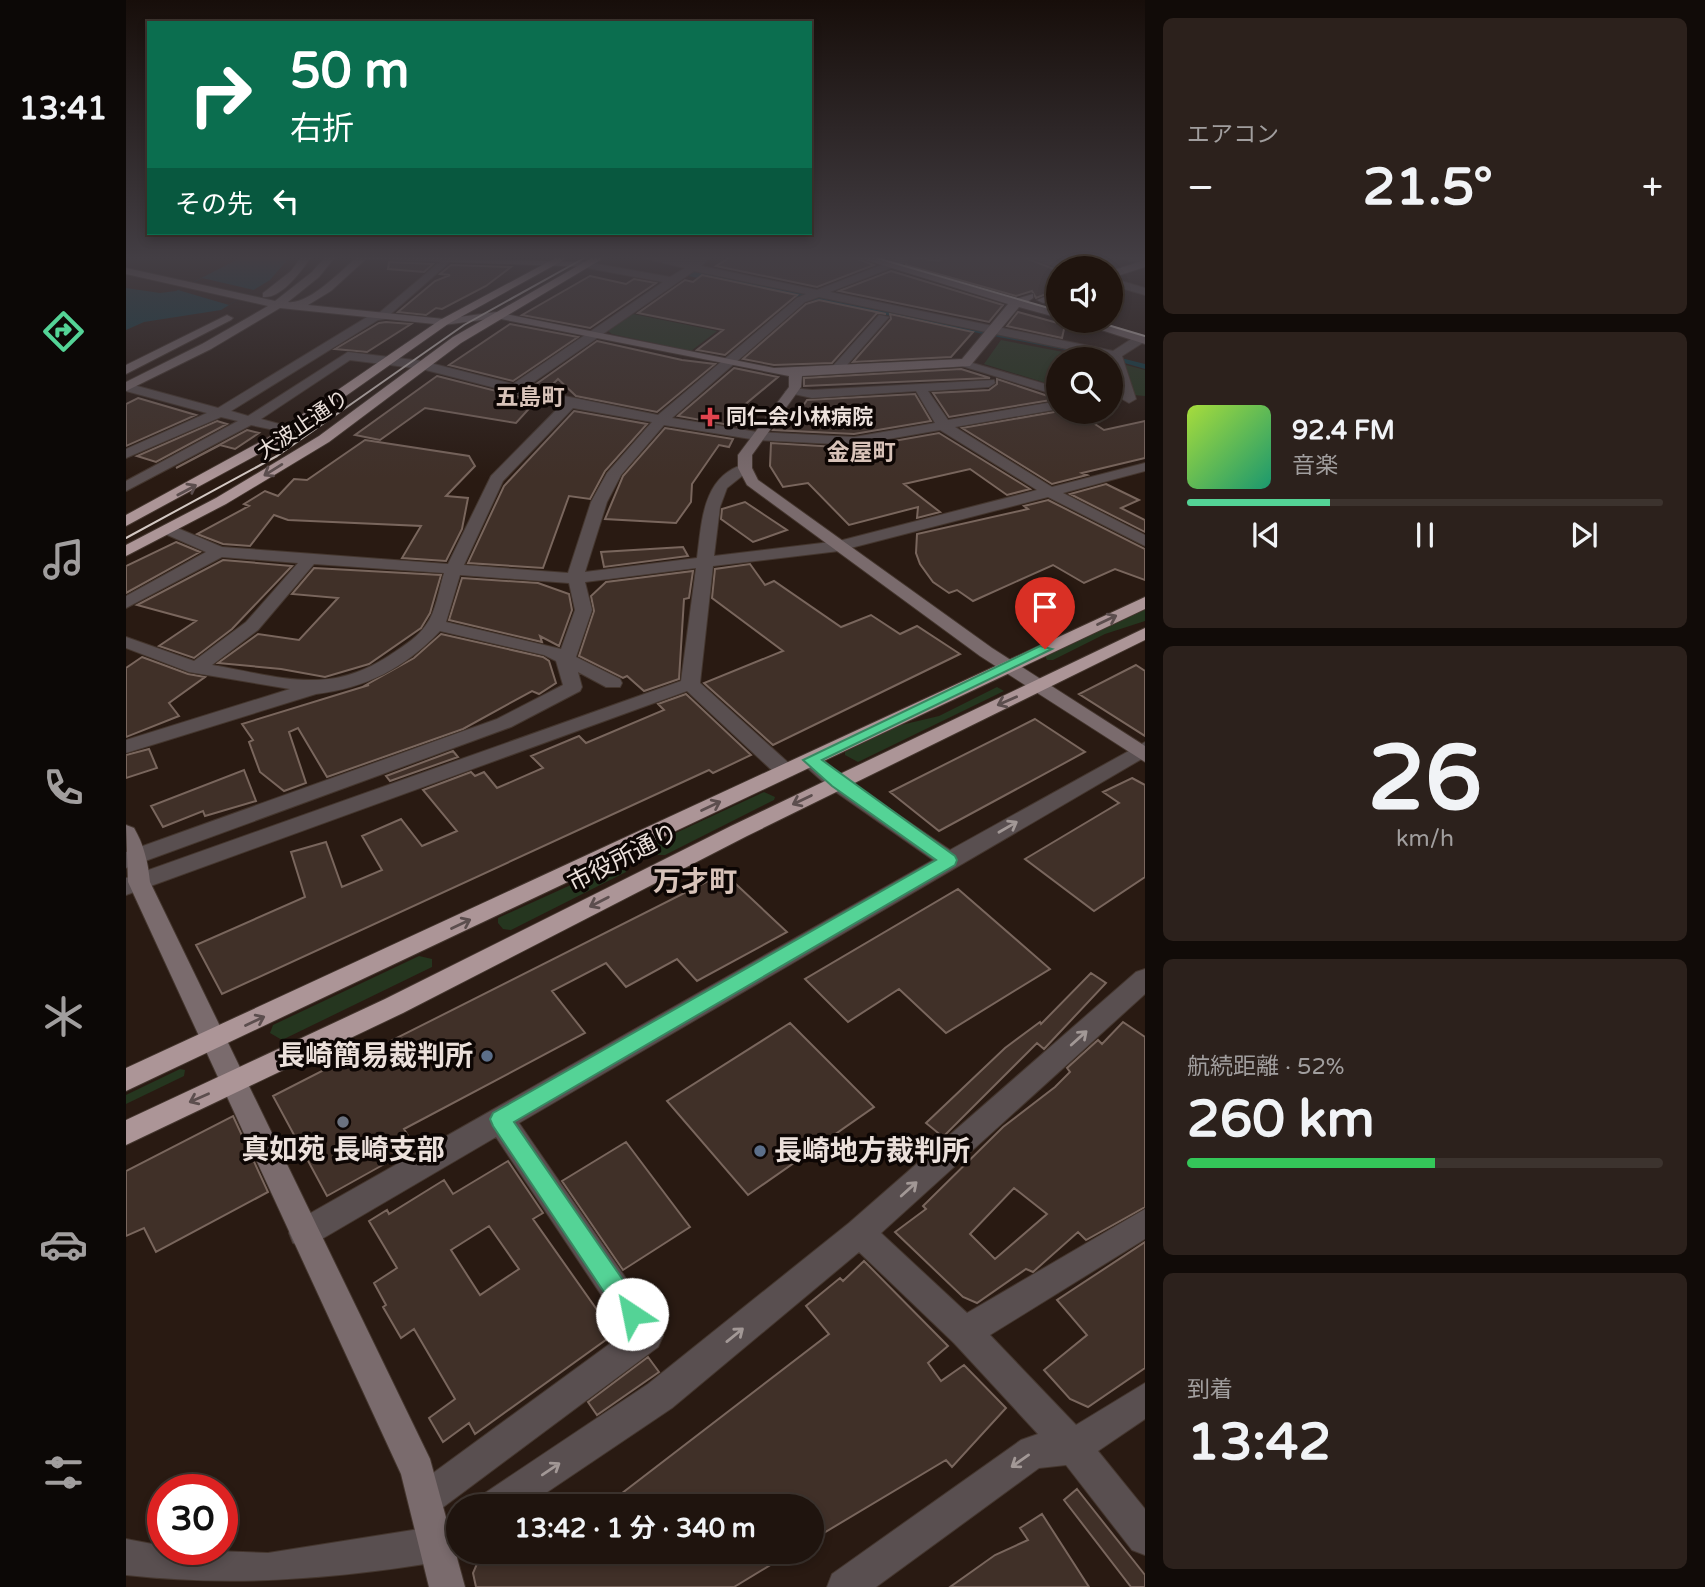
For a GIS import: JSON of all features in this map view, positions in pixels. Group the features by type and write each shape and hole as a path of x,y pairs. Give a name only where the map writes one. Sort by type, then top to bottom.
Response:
{"highway":[{"name":"大波止通り","path":"126,521 198,485 289,431 434,330"},
{"name":"大波止通り","path":"126,551 169,530 324,439 422,365 474,330"},
{"name":"市役所通り","path":"126,1080 1145,602"},
{"name":"市役所通り","path":"126,1133 394,1006 838,783 1145,633"}],"street":[{"path":"126,370 198,330"},
{"path":"126,387 232,330"},
{"path":"126,454 222,411 356,330"},
{"path":"569,330 796,373 966,363 1046,388"},
{"path":"515,389 600,330"},
{"path":"131,864 504,723 573,687 565,660 584,618 584,594 575,578 599,502 614,473 662,420 766,330"},
{"path":"836,370 871,330"},
{"path":"970,330 990,333"},
{"path":"977,330 1057,347"},
{"path":"966,363 993,330"},
{"path":"1123,331 1143,336"},
{"path":"1123,352 1143,336"},
{"path":"126,487 251,419 348,356 422,365 570,403 757,436 855,441 945,428 1046,408"},
{"path":"304,1233 949,860 1143,751 1037,687 752,482 745,468 745,455 795,387 796,373"},
{"path":"1123,382 1129,399"},
{"path":"791,392 812,394 989,383"},
{"path":"126,387 289,431"},
{"path":"920,388 945,428 1050,492 1145,541"},
{"path":"1123,399 1145,400"},
{"path":"126,747 316,688 341,685 375,674 418,644 436,625 454,568 496,479 570,403"},
{"path":"169,530 219,552 575,578 839,546 1145,467"},
{"path":"690,684 712,507 720,486 745,468"},
{"path":"126,603 219,552"},
{"path":"196,667 252,626 309,560"},
{"path":"436,625 550,651 613,683"},
{"path":"126,642 196,667 316,688"},
{"path":"690,684 785,771"},
{"path":"131,864 690,684"},
{"path":"811,760 838,783 949,860"},
{"path":"131,864 213,1040 236,1081 304,1233 418,1471 426,1499 446,1534"},
{"path":"513,1494 660,1396 860,1233 1141,988"},
{"path":"426,1499 647,1336 500,1119"},
{"path":"965,1332 1145,1223"},
{"path":"860,1233 965,1332 1073,1447 1145,1537"},
{"path":"845,1587 1033,1452 1073,1447 1145,1400"},
{"path":"126,1557 151,1563 268,1571 446,1537"},
{"path":"447,1564 447,1587"}],"green space":[{"path":"712,330 717,331 691,351 608,331"},
{"path":"1001,340 1046,349 1046,383 984,364"},
{"path":"1123,364 1145,370 1145,396 1123,394"},
{"path":"1145,609 1145,621 1105,634 1053,660 1047,660 1045,656"},
{"path":"997,687 1004,691 858,762 845,755 845,752 901,725 939,716"},
{"path":"764,792 775,797 774,800 665,855 658,855 651,848 652,844"},
{"path":"617,864 624,865 626,872 511,930 503,929 498,923 498,918"},
{"path":"419,956 432,959 432,967 282,1040 270,1033 273,1025"},
{"path":"180,1069 185,1070 184,1076 126,1104 126,1095"}],"water":[{"path":"964,330 986,330 1068,347 1050,347"},
{"path":"1123,358 1145,364 1145,369 1123,363"}],"building":[{"path":"367,330 401,330 367,352 335,349"},
{"path":"501,330 542,330 578,337 513,381 449,365"},
{"path":"723,330 755,330 725,355 697,350"},
{"path":"776,330 862,330 832,363 774,365 743,359"},
{"path":"881,330 973,332 951,357 853,362"},
{"path":"1026,330 1046,330 1046,333 1063,333 1062,338"},
{"path":"597,341 682,360 715,364 657,412 576,396 558,379 547,390 532,387"},
{"path":"734,368 778,377 736,412 746,414 740,427 678,416"},
{"path":"961,369 990,378 804,386 804,378"},
{"path":"437,376 536,401 516,423 425,408 380,440 355,435"},
{"path":"997,379 1046,395 1046,401 949,417 933,393 989,390 997,384"},
{"path":"915,394 931,421 854,434 773,430 780,421 792,423 807,400"},
{"path":"138,398 196,415 126,446 126,404"},
{"path":"574,411 647,424 605,471 590,499 569,496 543,568 468,563 504,486"},
{"path":"1046,413 1046,424 1095,424 1104,430 1145,421 1145,458 1082,473 1087,475 1052,484 962,428"},
{"path":"217,421 227,424 156,462 137,456"},
{"path":"665,428 733,439 729,447 719,445 692,484 691,502 676,523 605,519 623,476"},
{"path":"247,430 259,433 235,449 220,445 176,468"},
{"path":"939,433 1030,489 1007,495 970,469 904,484 940,512 917,518 918,507 849,525 808,483 783,487 770,466 771,443 854,448"},
{"path":"365,440 469,456 475,466 446,496 468,498 462,529 446,561 402,558 421,526 288,520 274,515 250,546 223,544 197,534 249,506 244,504 265,491 278,496 294,479 307,480"},
{"path":"1106,484 1139,500 1121,508 1145,520 1145,532 1070,494"},
{"path":"1048,500 1145,549 1145,580 1115,569 1084,583 1053,565 973,601 957,590 949,593 933,582 920,564 916,553 917,534 1028,509 1024,506"},
{"path":"745,502 787,530 753,542 721,519 722,509"},
{"path":"176,542 200,552 126,593 126,566"},
{"path":"683,547 688,556 604,567 601,552"},
{"path":"223,560 292,566 232,629 194,658 159,646 196,621 137,605"},
{"path":"750,564 765,585 774,581 841,627 871,615 900,634 917,626 960,654 773,745 704,683 783,651 712,598 715,569"},
{"path":"314,568 441,575 430,613 421,628 369,664 325,677 281,669 218,663 258,634 299,640 338,598 292,594"},
{"path":"693,571 689,598 684,599 679,679 644,691 627,676 623,678 579,656 594,611 591,596 606,582"},
{"path":"462,578 538,583 569,594 572,610 559,646 540,636 542,642 449,620"},
{"path":"441,634 543,657 549,661 556,683 539,694 532,691 463,729 327,777 298,728 289,732 306,783 284,791 260,772 249,742 253,740 242,724 369,685 366,685 414,658"},
{"path":"142,657 188,674 205,677 169,703 179,716 126,737 126,668"},
{"path":"1136,665 1145,671 1145,736 1079,694"},
{"path":"686,694 751,755 713,773 709,770 222,994 196,945 305,897 291,852 326,842 342,887 382,870 362,836 401,819 422,846 457,831 423,790 471,772 475,776 484,772 497,788 543,768 531,756 579,736 586,743 664,710 658,704"},
{"path":"1035,719 1085,752 939,831 890,792"},
{"path":"149,749 157,768 126,778 126,755"},
{"path":"453,751 458,757 390,781 386,776"},
{"path":"244,770 256,801 205,816 203,811 163,827 151,806"},
{"path":"1132,778 1145,785 1145,877 1094,911 1025,859 1119,803 1103,792"},
{"path":"724,873 787,932 697,981 677,959 626,987 606,963 552,991 585,1033 404,1129 415,1147 327,1196 273,1096 357,1053 359,1057"},
{"path":"958,889 1050,969 946,1033 899,989 848,1022 805,979"},
{"path":"1091,973 1106,983 1044,1049 1037,1043 943,1137 926,1123 1005,1048 1040,1022 1041,1024"},
{"path":"1123,1022 1145,1037 1145,1207 1086,1240 1078,1232 1033,1272 1026,1269 977,1303 963,1297 895,1232 926,1209 923,1206 1003,1127 1055,1087 1070,1072 1067,1068 1098,1040 1102,1044","holes":["1014,1188 1047,1214 995,1259 970,1234"]},
{"name":"長崎地方裁判所","path":"790,1023 874,1107 748,1195 667,1101"},
{"path":"233,1116 268,1192 156,1252 144,1228 126,1236 126,1171"},
{"path":"626,1142 690,1227 623,1270 562,1181"},
{"path":"508,1161 543,1213 533,1219 614,1334 475,1434 469,1423 443,1442 429,1418 455,1399 414,1329 401,1338 383,1307 386,1305 374,1283 397,1268 369,1221 387,1210 389,1214 444,1180 453,1194","holes":["489,1226 519,1269 480,1295 451,1250"]},
{"path":"1145,1242 1145,1368 1088,1407 1070,1399 1044,1370 1087,1335 1057,1300"},
{"path":"864,1261 948,1346 928,1363 941,1381 964,1365 1006,1408 952,1467 946,1460 824,1533 824,1494 621,1494 829,1334 806,1306 840,1278 843,1281"},
{"path":"648,1357 659,1372 597,1415 588,1402"},
{"path":"1077,1489 1145,1575 1145,1587 1131,1587 1064,1500"},
{"path":"1042,1514 1089,1587 950,1587 995,1555 1028,1540 1020,1528"},
{"path":"477,1564 772,1564 734,1587 476,1587 473,1573"}],"tram line":[{"path":"126,538 277,456 457,330"},
{"path":"1125,330 1145,336"}],"place":[{"name":"同仁会小林病院","path":"710,417"},
{"name":"長崎簡易裁判所","path":"487,1056"},
{"name":"真如苑 長崎支部","path":"343,1122"},
{"name":"長崎地方裁判所","path":"760,1151"}],"district":[{"name":"五島町","path":"530,398"},
{"name":"金屋町","path":"861,453"},
{"name":"万才町","path":"695,882"}],"route":[{"path":"632,1314 500,1119 949,860 838,783 811,760 1045,649"}]}
